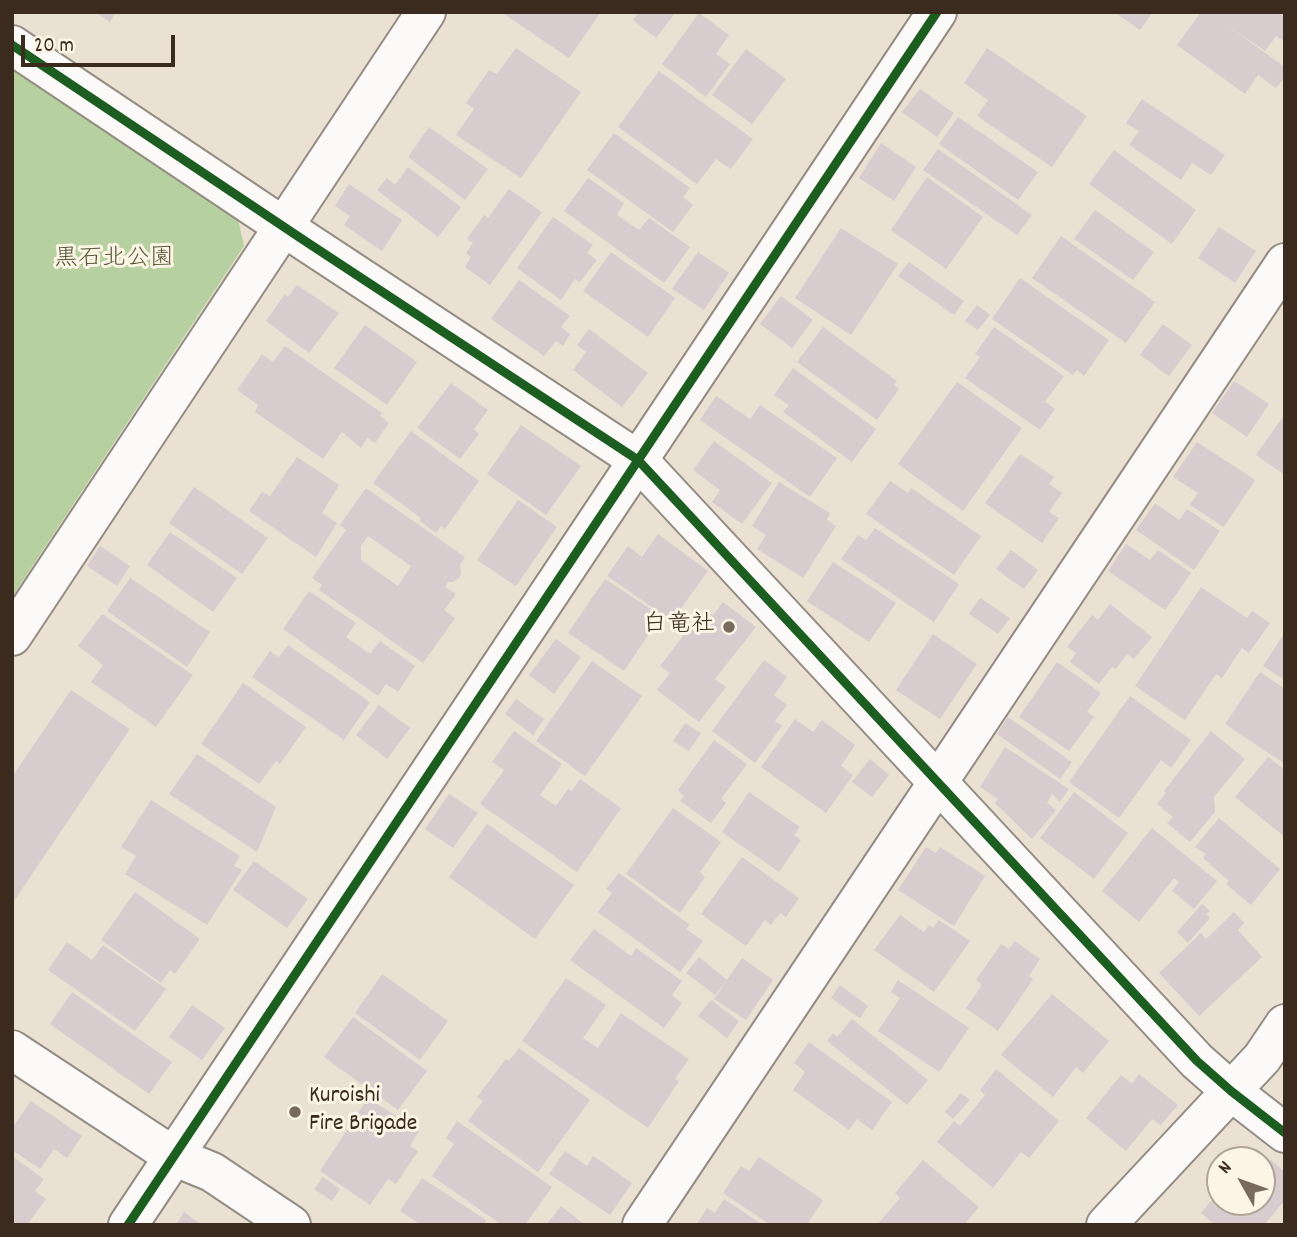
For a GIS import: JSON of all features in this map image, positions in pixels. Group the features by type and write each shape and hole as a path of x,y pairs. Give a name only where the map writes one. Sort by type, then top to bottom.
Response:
{"street":[{"path":"12,636 426,12"},
{"path":"128,1225 937,12"},
{"path":"12,45 638,460 1197,1061 1285,1133"},
{"path":"642,1225 1285,263"},
{"path":"1106,1225 1262,1058 1285,1024"},
{"path":"12,1050 173,1156 212,1172 291,1225"}],"green space":[{"name":"黒石北公園","path":"12,68 238,219 244,246 12,597"}],"building":[{"path":"95,12 116,12 110,22"},
{"path":"501,12 601,12 569,58"},
{"path":"639,12 676,12 656,38 633,20"},
{"path":"1114,12 1153,12 1140,30"},
{"path":"1201,12 1285,12 1285,42 1276,36 1265,51 1225,24 1285,67 1285,77 1276,88 1258,75 1245,94 1177,45"},
{"path":"699,13 729,35 716,54 730,64 706,97 662,64"},
{"path":"516,48 581,92 521,178 456,135 474,109 466,103 489,70 497,74"},
{"path":"987,48 1087,116 1052,167 977,116 988,100 964,83"},
{"path":"746,49 786,79 752,124 712,95"},
{"path":"659,71 753,139 731,169 716,159 697,184 618,127"},
{"path":"920,89 954,113 937,137 902,112"},
{"path":"1142,99 1225,155 1211,175 1192,163 1181,180 1129,145 1139,131 1126,123"},
{"path":"958,117 1038,172 1018,200 939,144"},
{"path":"429,127 488,169 465,200 408,157"},
{"path":"614,133 690,188 683,197 693,205 673,232 587,170"},
{"path":"881,143 916,167 894,201 859,178"},
{"path":"938,149 1032,215 1017,235 923,170"},
{"path":"1114,150 1196,210 1172,244 1089,184"},
{"path":"408,167 461,207 438,237 377,190 387,178 395,185"},
{"path":"927,177 983,217 946,269 891,230"},
{"path":"588,178 624,203 617,215 639,230 649,218 690,247 664,283 564,211"},
{"path":"349,184 402,220 382,251 344,225 350,216 335,206"},
{"path":"509,189 542,212 490,285 465,267 471,257 466,253 473,243 467,239 484,215 488,218"},
{"path":"1095,210 1154,252 1133,280 1074,239"},
{"path":"553,217 593,245 587,253 597,260 580,282 575,279 561,300 517,268"},
{"path":"1219,227 1256,251 1235,283 1198,258"},
{"path":"841,228 898,264 851,335 795,298"},
{"path":"1061,236 1155,302 1126,343 1032,278"},
{"path":"611,252 675,298 648,337 583,291"},
{"path":"698,252 729,273 704,310 672,289"},
{"path":"909,262 964,301 954,315 898,276"},
{"path":"1020,278 1109,340 1084,376 1077,370 1073,375 992,319"},
{"path":"519,280 570,316 561,327 570,334 563,346 556,341 544,356 491,319"},
{"path":"297,285 339,313 309,353 266,321 285,294 288,297"},
{"path":"781,296 813,320 792,348 760,324"},
{"path":"977,305 990,315 978,330 965,321"},
{"path":"1163,324 1192,345 1169,376 1140,355"},
{"path":"365,325 417,362 387,405 334,368"},
{"path":"823,327 897,381 894,385 899,389 877,420 797,362"},
{"path":"994,327 1064,376 1045,402 1055,409 1040,430 965,378 980,357 975,354"},
{"path":"589,329 648,373 622,407 573,370 586,352 577,345"},
{"path":"285,346 382,413 380,416 389,423 375,443 367,438 361,448 342,432 323,459 255,412 258,405 237,390 262,354 273,362"},
{"path":"793,368 876,429 852,462 783,412 789,405 774,395"},
{"path":"1234,381 1269,404 1247,437 1212,413"},
{"path":"957,382 1022,428 963,511 898,464"},
{"path":"451,383 488,410 474,429 479,434 460,459 417,428"},
{"path":"716,396 750,419 760,405 837,458 810,497 700,420"},
{"path":"1282,418 1285,420 1285,475 1256,455"},
{"path":"521,425 581,466 546,515 487,474"},
{"path":"411,431 479,481 445,529 441,526 436,533 420,521 421,518 373,483"},
{"path":"714,441 772,483 742,524 712,502 720,490 693,470"},
{"path":"1197,442 1255,480 1224,527 1190,505 1198,493 1173,477"},
{"path":"1020,454 1054,477 1049,484 1062,493 1049,512 1059,518 1042,543 985,503"},
{"path":"297,457 339,485 322,513 337,523 316,557 249,511 262,492 270,496"},
{"path":"890,481 908,493 911,488 981,536 954,575 866,514"},
{"path":"779,482 830,513 827,520 836,526 803,578 757,549 766,535 752,526"},
{"path":"194,487 268,538 242,574 169,523"},
{"path":"366,488 465,557 460,565 459,578 448,582 445,587 456,594 444,610 455,618 423,663 319,590 322,585 312,578 346,530 340,525","holes":["368,536 411,566 398,586 361,560 361,546"]},
{"path":"518,500 557,527 516,586 477,560"},
{"path":"1155,503 1179,520 1187,509 1220,531 1194,570 1136,530"},
{"path":"875,528 959,584 934,622 841,559 858,535 866,540"},
{"path":"170,532 237,578 213,612 147,565"},
{"path":"658,534 708,571 672,621 607,576 628,546 642,557"},
{"path":"1126,544 1150,560 1158,550 1191,573 1165,610 1108,571"},
{"path":"100,546 130,566 117,586 87,566"},
{"path":"1011,550 1038,570 1024,589 996,569"},
{"path":"833,562 896,603 869,642 807,601"},
{"path":"130,578 210,632 187,667 107,611"},
{"path":"605,579 661,616 624,671 568,633"},
{"path":"1201,587 1247,618 1252,611 1270,623 1249,653 1242,648 1222,678 1216,674 1185,720 1135,686"},
{"path":"309,591 356,623 346,637 370,654 380,641 415,666 398,692 386,684 378,696 283,629"},
{"path":"980,598 1010,618 998,634 969,614"},
{"path":"723,602 756,627 715,679 726,687 699,722 657,690 670,673 660,666 704,609 713,615"},
{"path":"1110,604 1152,637 1134,659 1127,654 1116,669 1112,667 1099,684 1070,662 1076,653 1067,647 1092,615 1098,620"},
{"path":"102,614 193,675 156,727 91,682 103,665 78,646"},
{"path":"1285,632 1285,680 1263,666"},
{"path":"933,634 977,664 940,719 896,690"},
{"path":"556,639 581,657 554,694 529,675"},
{"path":"288,645 370,702 344,740 252,677 270,651 279,657"},
{"path":"764,660 787,677 774,695 787,705 775,721 782,726 755,763 712,731"},
{"path":"592,661 642,696 585,776 536,741"},
{"path":"1057,662 1101,693 1087,712 1094,717 1069,751 1019,717"},
{"path":"1260,672 1285,689 1285,764 1225,724"},
{"path":"243,683 306,727 280,764 276,761 259,784 201,744"},
{"path":"71,690 130,729 12,904 12,777"},
{"path":"1130,696 1191,740 1171,768 1161,760 1119,818 1069,782"},
{"path":"516,699 544,719 533,735 505,714"},
{"path":"379,705 410,728 387,759 356,735"},
{"path":"1008,717 1072,762 1060,779 997,734"},
{"path":"795,719 813,732 822,720 855,745 841,766 853,775 826,813 761,767"},
{"path":"685,723 701,733 689,751 673,741"},
{"path":"514,731 562,764 540,795 556,806 568,789 572,791 580,779 621,808 577,872 480,804 504,770 492,762"},
{"path":"1211,731 1245,759 1214,797 1215,812 1190,842 1167,823 1173,817 1157,804 1166,793 1164,791"},
{"path":"714,740 747,764 721,799 726,803 711,823 680,801 684,796 678,790"},
{"path":"1005,747 1069,789 1060,802 1052,794 1047,803 1056,810 1032,839 995,803 998,799 980,787"},
{"path":"197,754 276,807 257,852 169,794"},
{"path":"1268,757 1285,770 1285,837 1235,797"},
{"path":"870,759 889,775 872,797 852,782"},
{"path":"749,792 800,827 794,835 801,840 779,872 722,832"},
{"path":"1074,792 1128,833 1094,879 1040,838"},
{"path":"449,794 478,813 453,848 425,829"},
{"path":"151,800 240,856 234,866 242,870 207,925 125,874 136,856 121,847"},
{"path":"673,808 721,842 700,872 705,877 680,913 626,874"},
{"path":"1219,818 1280,869 1251,905 1226,884 1229,881 1203,858 1206,854 1195,847"},
{"path":"487,824 574,885 535,939 449,877"},
{"path":"1152,828 1217,881 1194,909 1172,891 1179,882 1174,878 1139,922 1102,891"},
{"path":"926,847 936,853 940,847 985,876 954,926 898,890"},
{"path":"742,857 799,898 786,917 780,913 771,925 765,920 746,946 701,914"},
{"path":"254,861 308,899 287,928 233,890"},
{"path":"619,873 690,925 686,929 703,941 680,972 598,912 612,893 606,889"},
{"path":"135,892 200,939 175,974 170,970 161,983 101,940"},
{"path":"1202,904 1210,911 1206,914 1210,918 1188,943 1177,932"},
{"path":"1234,912 1244,923 1238,930 1262,957 1199,1016 1159,973 1201,933 1206,939"},
{"path":"900,915 924,932 929,925 933,928 939,920 970,941 934,992 874,950"},
{"path":"594,929 631,956 636,948 682,981 672,995 682,1003 664,1028 570,960"},
{"path":"1015,941 1040,959 1029,976 1033,979 998,1031 966,1008 982,985 976,980 1001,944 1009,949"},
{"path":"67,942 92,960 103,945 166,989 135,1031 48,970"},
{"path":"699,957 727,980 715,995 686,973"},
{"path":"742,958 773,980 746,1020 714,999"},
{"path":"382,974 448,1021 420,1060 355,1013"},
{"path":"566,978 606,1005 583,1038 598,1048 621,1013 689,1059 675,1079 679,1081 648,1128 522,1041"},
{"path":"898,980 969,1028 939,1072 878,1031 900,998 891,992"},
{"path":"840,985 868,1006 860,1018 831,998"},
{"path":"72,992 172,1062 149,1094 50,1024"},
{"path":"1052,994 1109,1041 1083,1073 1076,1067 1053,1097 1001,1055"},
{"path":"711,1000 739,1021 727,1038 698,1016"},
{"path":"192,1005 225,1028 202,1060 169,1037"},
{"path":"353,1017 427,1071 398,1110 324,1057"},
{"path":"852,1019 928,1080 907,1105 827,1041 833,1033 837,1037"},
{"path":"809,1042 892,1102 872,1130 857,1119 849,1130 793,1090 805,1072 794,1063"},
{"path":"519,1048 590,1100 538,1172 468,1121 483,1101 477,1097 506,1059 509,1061"},
{"path":"996,1069 1059,1121 1029,1158 1021,1152 993,1188 937,1142 954,1121 960,1126 985,1095 980,1090"},
{"path":"1139,1074 1178,1105 1161,1125 1152,1119 1126,1151 1086,1118 1121,1075 1132,1084"},
{"path":"961,1093 970,1100 953,1119 945,1112"},
{"path":"368,1098 419,1131 410,1146 418,1151 396,1184 388,1179 370,1205 320,1171"},
{"path":"31,1101 82,1136 67,1158 54,1149 40,1169 12,1150 12,1128"},
{"path":"457,1121 552,1187 525,1225 502,1225 432,1176 454,1144 446,1138"},
{"path":"565,1151 587,1166 593,1156 632,1183 610,1215 549,1174"},
{"path":"12,1156 44,1179 35,1191 46,1199 27,1225 12,1225"},
{"path":"759,1157 823,1200 807,1225 771,1225 723,1193 741,1166 749,1171"},
{"path":"923,1160 979,1207 964,1225 877,1225 900,1198 895,1193"},
{"path":"1276,1165 1285,1172 1285,1200 1276,1211"},
{"path":"323,1177 340,1189 332,1201 314,1189"},
{"path":"422,1178 486,1220 484,1225 421,1225 400,1211"},
{"path":"724,1199 763,1225 696,1225 707,1208 715,1213"},
{"path":"561,1206 585,1225 546,1225"},
{"path":"1206,1207 1206,1216 1272,1216 1264,1225 1215,1225 1201,1213"},
{"path":"184,1212 202,1225 176,1225"}],"cycle path":[{"path":"128,1225 937,12"},
{"path":"12,45 638,460 1197,1061 1285,1133"}],"place":[{"name":"白竜社","path":"729,627"},
{"name":"Kuroishi Fire Brigade","path":"295,1112"}]}
